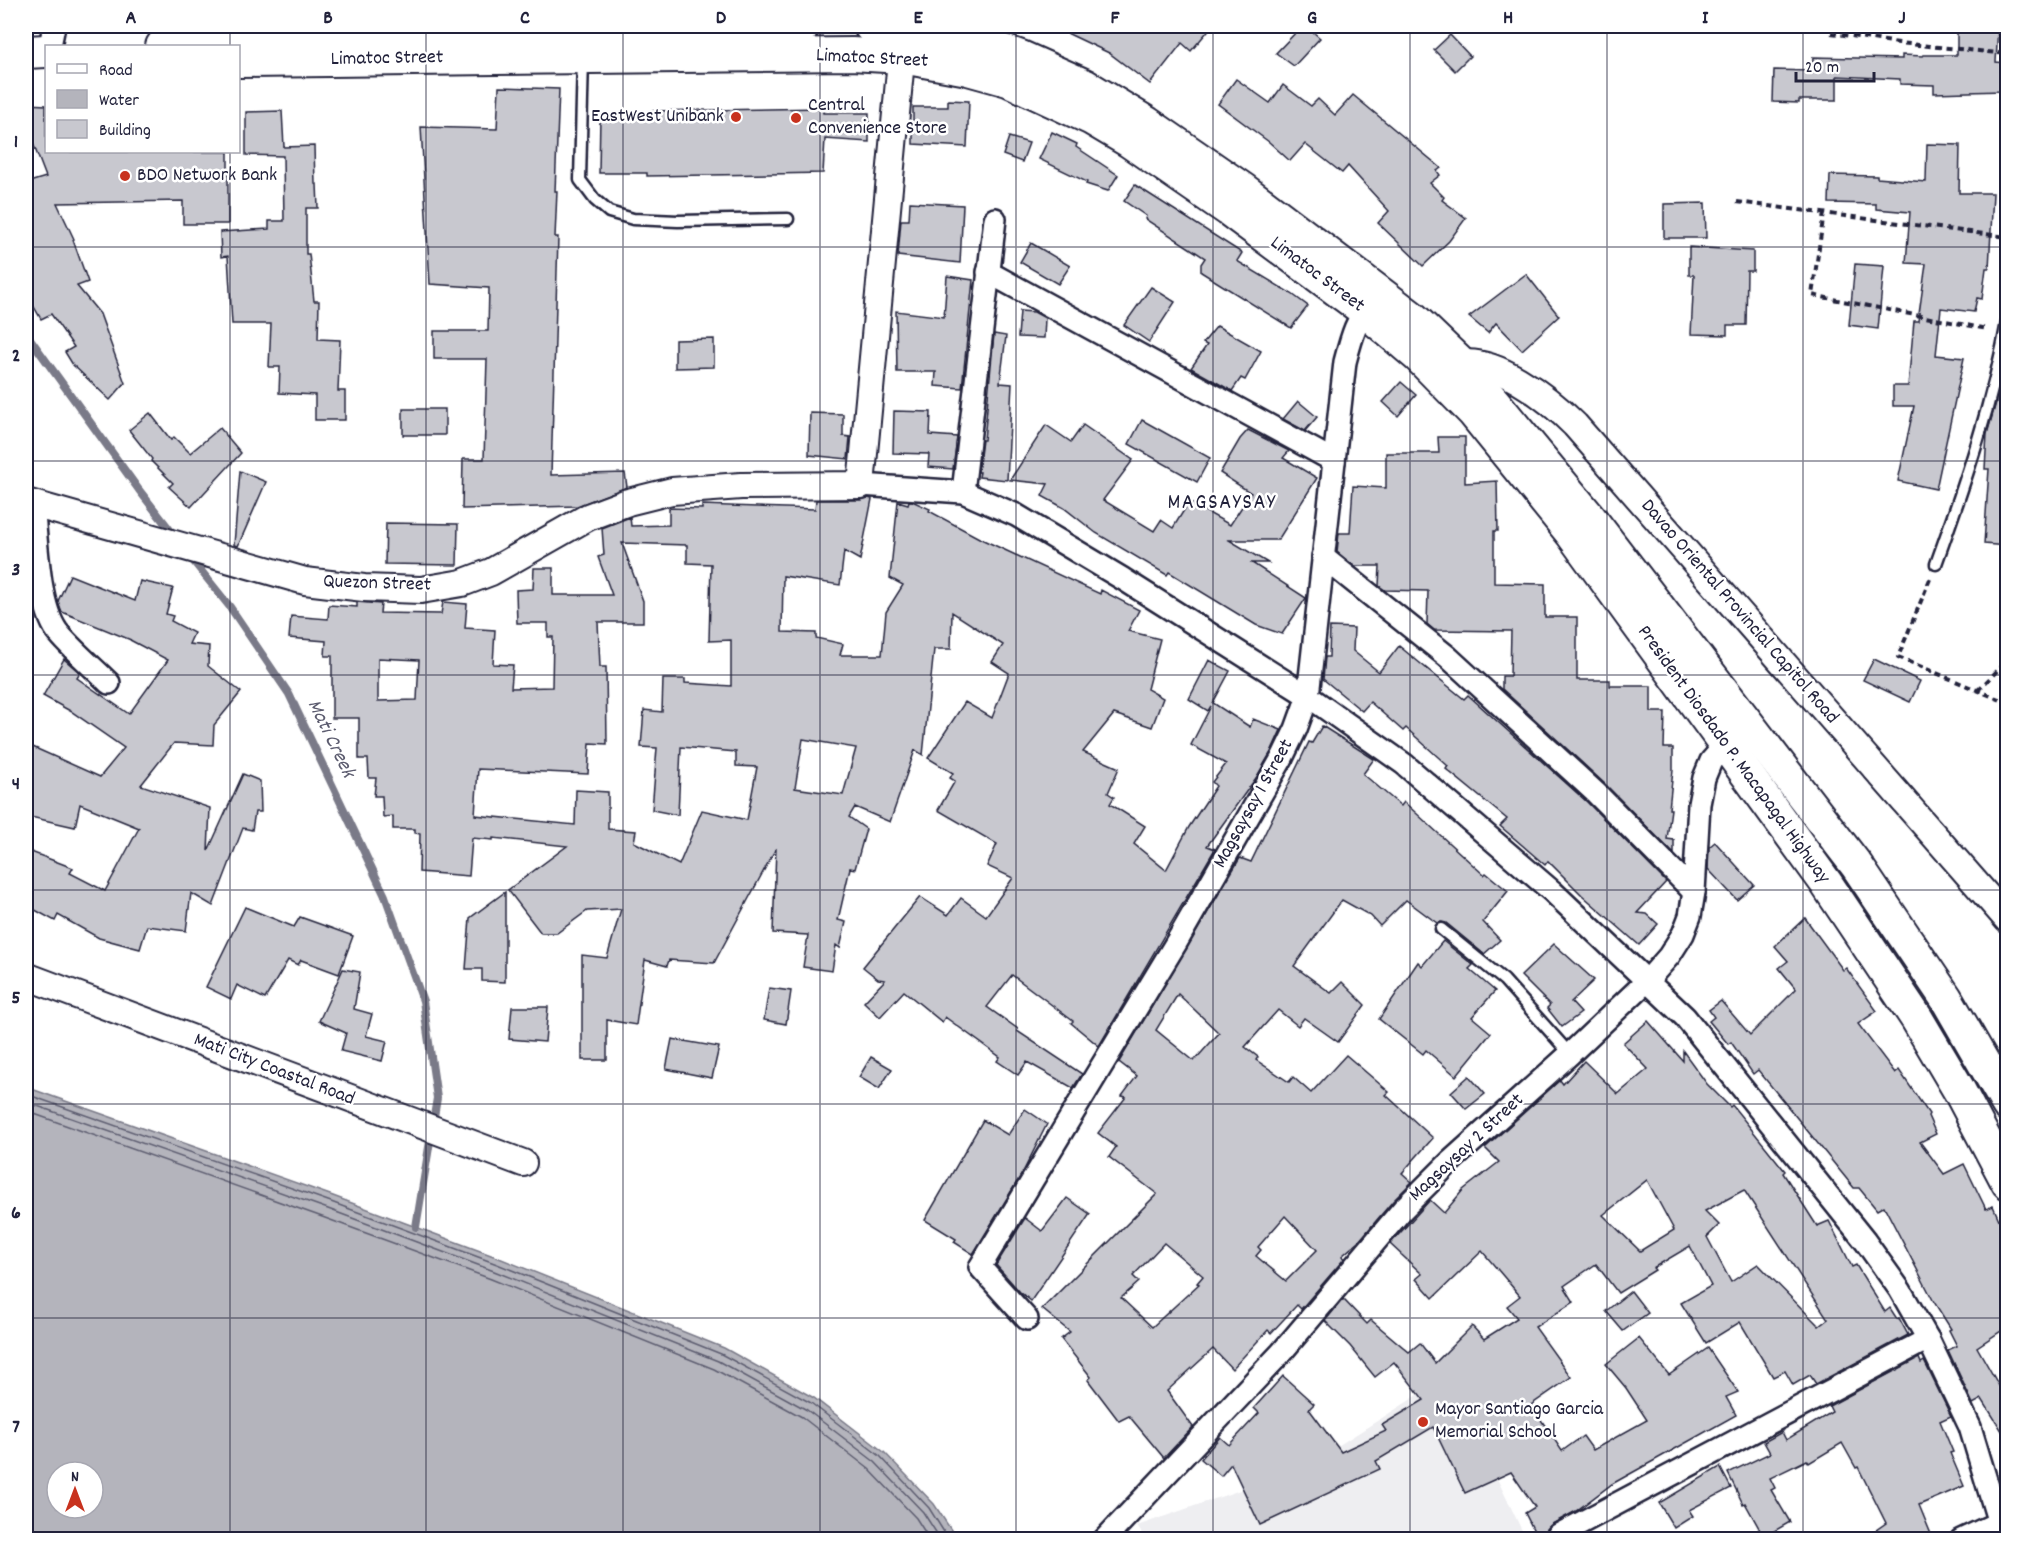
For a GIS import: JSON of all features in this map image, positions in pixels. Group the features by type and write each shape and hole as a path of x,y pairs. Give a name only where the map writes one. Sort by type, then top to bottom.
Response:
{"main road":[{"name":"Limatoc Street","path":"240,60 575,48 803,26"},
{"name":"Limatoc Street","path":"870,26 903,42"},
{"name":"Limatoc Street","path":"166,45 205,34 575,48 840,54 950,35 1052,69 1104,96 1147,123 1244,190 1437,358"},
{"path":"26,52 45,51"},
{"name":"President Diosdado P. Macapagal Highway","path":"1437,358 1494,402 1590,519 1863,875 1946,998 2007,1105"},
{"name":"President Diosdado P. Macapagal Highway","path":"1437,358 1473,412 1572,534 1826,883 1917,1019 1959,1090 2007,1183"}],"street":[{"path":"50,45 54,26"},
{"path":"903,42 861,485 963,492 1016,515 1123,579 1308,696 1404,764 1553,892 1685,1017 1865,1241 1900,1290 1928,1339 1970,1427 2004,1527 1961,1539"},
{"path":"963,492 994,219"},
{"path":"988,272 1334,461"},
{"name":"Magsaysay 1 Street","path":"1027,1319 980,1268 1176,943 1282,758 1308,696 1346,362 1357,324 1373,301"},
{"name":"Davao Oriental Provincial Capitol Road","path":"1437,358 1486,366 1508,375 1546,399 1575,424 2007,920"},
{"name":"Quezon Street","path":"29,504 305,580 364,588 421,590 462,583 491,572 588,517 639,499 672,491 741,486 861,485"},
{"path":"29,504 43,593 50,617 57,631 109,683"},
{"path":"1323,557 1448,657 1596,793 1694,892"},
{"name":"Magsaysay 2 Street","path":"1104,1539 1281,1353 1403,1209 1450,1161 1570,1054 1647,981 1669,956 1683,934 1690,916 1694,892 1699,804 1704,778 1711,761 1724,744 1747,724"},
{"name":"Mati City Coastal Road","path":"26,976 523,1163"},
{"path":"1558,1535 1928,1339"}],"lane":[{"path":"575,48 580,180 595,201 609,212 633,219 678,221 788,219"},
{"path":"1936,564 1967,477 1986,411 2007,317"},
{"path":"1442,929 1504,980 1570,1054"}],"path":[{"path":"1831,33 1899,43 2007,54"},
{"path":"1737,202 2007,237"},
{"path":"1824,213 1812,295 2005,333"},
{"path":"1936,564 1898,657 2007,703"},
{"path":"1978,690 2007,660"}],"shaded area":[{"name":"Mayor Santiago Garcia Memorial School","path":"1448,1376 1526,1539 1146,1540 1137,1526 1303,1468"}],"water":[{"path":"26,1087 333,1196 499,1258 724,1348 814,1398 884,1452 934,1504 957,1539 26,1539"}],"building":[{"path":"1052,26 1212,26 1191,51 1182,43 1150,84 1109,53"},
{"path":"1302,26 1306,26 1320,38 1294,66 1276,53"},
{"path":"1957,26 1998,26 1996,62 2005,63 2002,91 1934,93 1934,85 1900,84 1900,79 1837,76 1837,100 1799,100 1799,103 1773,102 1774,70 1812,71 1813,57 1902,59 1902,55 1957,55"},
{"path":"1450,35 1470,56 1455,71 1434,50"},
{"path":"1236,79 1270,103 1283,85 1311,106 1318,99 1335,115 1353,95 1441,168 1437,171 1440,175 1430,183 1444,197 1442,200 1466,218 1449,241 1423,266 1378,223 1389,211 1348,166 1342,173 1305,144 1290,161 1269,142 1218,104"},
{"path":"499,87 559,89 555,191 557,191 555,237 558,237 551,475 625,473 627,487 577,506 462,509 463,459 484,459 487,359 434,359 434,331 488,331 489,288 430,284 421,127 497,129"},
{"path":"948,100 969,101 967,147 913,144 913,107 948,107"},
{"path":"26,104 45,105 45,153 228,153 228,224 183,224 183,201 57,203 74,239 88,282 77,286 100,314 125,383 110,400 73,365 65,352 74,347 51,314 41,319 26,293 26,269 34,265 26,248 26,208 33,205 26,183 46,177 26,125"},
{"path":"823,108 823,113 869,113 869,142 825,139 823,173 647,176 647,173 599,173 600,116 649,117 649,111"},
{"path":"282,111 284,147 314,146 318,208 306,208 306,254 309,254 314,301 319,301 318,339 340,340 338,391 345,391 345,420 315,420 315,395 279,393 280,367 269,367 271,324 232,324 228,256 221,257 220,232 269,229 269,221 284,221 283,156 246,155 246,112"},
{"path":"1052,132 1077,144 1076,147 1118,175 1108,191 1086,184 1087,182 1039,159"},
{"path":"1009,137 1029,143 1022,162 1003,155"},
{"path":"1927,144 1960,145 1959,193 1993,193 1989,268 1986,268 1982,299 1977,298 1974,312 1941,308 1936,355 1964,358 1936,489 1898,481 1914,406 1893,406 1893,386 1908,386 1914,321 1918,321 1926,264 1906,263 1910,212 1876,209 1876,204 1829,203 1830,175 1877,176 1877,178 1926,182"},
{"path":"1135,185 1242,253 1237,261 1308,306 1291,328 1201,272 1201,264 1205,258 1145,219 1146,216 1124,201"},
{"path":"910,202 963,205 960,263 898,256 901,220 909,220"},
{"path":"1705,203 1706,238 1664,238 1664,204"},
{"path":"1031,243 1070,266 1058,284 1020,262"},
{"path":"1689,247 1753,251 1753,271 1747,271 1746,325 1727,325 1727,335 1691,334 1694,275 1689,275"},
{"path":"1855,264 1884,266 1878,329 1849,325"},
{"path":"1526,274 1559,316 1522,350 1496,323 1488,333 1469,317"},
{"path":"947,276 973,280 962,388 935,386 936,372 897,372 896,311 944,317"},
{"path":"1151,287 1175,302 1149,342 1124,325"},
{"path":"1020,311 1034,312 1045,318 1044,338 1018,337"},
{"path":"1217,326 1261,351 1245,380 1241,378 1232,391 1191,368 1207,345 1203,343"},
{"path":"994,334 1006,336 1000,383 1012,384 1007,480 979,477 980,472 978,472 982,440 984,440"},
{"path":"714,339 714,367 675,368 675,340"},
{"path":"2003,378 2007,378 2007,546 1984,544 1989,469 1985,469 1987,434"},
{"path":"1401,382 1416,395 1398,416 1383,402"},
{"path":"1298,401 1317,417 1305,431 1283,419"},
{"path":"403,409 445,409 445,435 403,435"},
{"path":"894,411 931,412 930,435 957,437 953,469 928,467 929,454 893,453"},
{"path":"150,413 171,440 174,437 190,453 220,428 241,453 191,507 169,487 173,483 151,461 152,459 129,430"},
{"path":"810,413 843,414 843,436 850,437 848,459 809,455"},
{"path":"1142,420 1210,458 1197,482 1129,444"},
{"path":"1046,425 1071,442 1083,425 1133,460 1103,500 1154,531 1161,520 1173,528 1189,502 1230,525 1251,493 1220,473 1248,430 1289,451 1283,458 1317,478 1278,540 1229,540 1268,563 1252,563 1306,598 1282,634 1256,625 1169,572 1167,575 1096,533 1064,508 1042,496 1048,484 1010,480"},
{"path":"1438,437 1465,437 1465,483 1497,481 1498,531 1494,531 1494,583 1545,584 1545,617 1577,617 1577,680 1610,680 1610,686 1651,686 1651,712 1665,712 1664,748 1673,748 1669,809 1671,809 1667,839 1674,840 1674,854 1605,784 1502,689 1502,676 1510,676 1511,631 1434,630 1427,624 1428,591 1385,590 1379,586 1380,566 1354,566 1337,552 1339,533 1350,533 1353,486 1386,488 1386,453 1439,453"},
{"path":"240,471 266,482 238,546 234,545"},
{"path":"872,499 860,560 844,551 840,585 783,576 782,632 816,633 816,638 843,644 840,655 882,655 886,612 903,585 890,578 898,501 908,504 912,501 930,509 929,511 981,539 1100,594 1101,590 1139,610 1128,631 1160,639 1147,689 1163,698 1152,727 1114,714 1083,752 1119,768 1108,793 1114,797 1110,804 1145,826 1134,844 1166,870 1189,827 1216,786 1212,782 1226,764 1191,745 1211,706 1208,711 1189,699 1209,660 1230,671 1213,703 1250,727 1253,719 1281,730 1271,752 1256,778 1207,846 1215,849 1099,1046 1071,1023 1073,1021 1012,975 987,1007 1018,1029 1017,1031 1082,1074 1073,1088 1027,1062 1018,1075 997,1061 1000,1057 945,1017 942,1022 904,991 880,1017 864,1002 885,980 878,979 863,967 920,897 948,915 961,898 986,916 1013,878 987,866 997,844 938,810 955,781 950,778 953,773 928,758 965,702 992,718 1009,673 992,662 1003,645 952,612 951,649 934,649 923,755 915,750 890,822 855,807 849,817 866,829 855,869 850,868 838,920 846,922 840,948 836,945 832,971 803,967 808,935 773,933 776,848 714,963 669,960 667,966 645,960 636,1025 607,1020 607,1060 582,1060 582,955 607,958 621,909 587,911 557,933 541,933 508,890 567,846 472,838 469,876 419,872 420,834 415,833 415,829 393,829 393,816 383,817 382,796 374,796 376,778 369,778 368,759 359,759 359,718 332,718 332,656 325,656 326,641 289,638 291,616 328,619 329,605 357,607 357,602 381,604 380,613 441,614 443,602 467,604 465,628 495,630 493,664 513,665 511,688 552,687 553,637 548,637 548,623 517,623 516,590 533,589 534,568 553,568 553,595 612,595 598,557 604,555 602,528 630,517 631,526 669,525 669,508 702,509 702,505 815,509 816,500","holes":["622,543 687,545 687,563 711,564 709,641 731,640 731,686 685,683 685,679 663,679 662,712 644,710 641,747 657,748 652,810 678,815 681,747 736,752 736,766 757,767 747,820 702,810 679,865 634,842 636,831 608,829 608,792 576,790 575,825 475,815 478,769 588,774 590,743 607,744 606,667 600,667 598,622 643,622 643,601","378,658 419,660 417,700 378,701","803,739 856,748 843,795 795,788"]},
{"path":"386,523 458,524 457,565 385,564"},
{"path":"70,575 135,601 140,581 173,588 166,614 173,616 171,621 194,633 189,644 209,646 208,666 241,692 214,725 213,745 174,743 141,785 210,808 208,851 243,774 260,781 261,812 255,812 252,830 243,828 213,906 191,893 186,931 147,926 140,949 99,938 58,915 55,921 26,905 26,850 73,868 70,873 105,891 139,828 80,804 75,827 26,816 26,744 100,777 124,748 72,712 43,696 64,659 80,673 77,678 129,714 168,660 131,640 62,612 58,601"},
{"path":"1330,627 1354,628 1353,651 1379,672 1399,646 1464,699 1468,695 1587,802 1666,882 1637,913 1647,914 1658,924 1639,945 1582,895 1548,861 1545,865 1500,826 1507,819 1446,769 1448,766 1406,728 1403,731 1370,702 1362,711 1323,679 1325,657 1329,657"},
{"path":"1874,659 1920,681 1910,702 1863,680"},
{"path":"1322,726 1374,759 1363,774 1401,806 1404,802 1484,875 1486,873 1508,891 1483,922 1500,940 1484,954 1446,923 1437,923 1406,900 1380,926 1371,916 1342,900 1294,966 1331,993 1342,982 1365,1005 1338,1042 1304,1018 1298,1026 1278,1010 1245,1047 1258,1057 1256,1060 1289,1082 1293,1077 1311,1093 1346,1055 1389,1092 1386,1095 1433,1138 1402,1173 1412,1182 1359,1241 1342,1256 1344,1259 1301,1309 1297,1305 1271,1333 1268,1330 1232,1369 1213,1349 1167,1391 1193,1427 1164,1458 1129,1416 1119,1421 1088,1380 1091,1377 1061,1339 1070,1332 1042,1309 1157,1194 1109,1157 1116,1147 1098,1133 1126,1097 1122,1096 1137,1076 1119,1062 1240,858 1251,862 1309,742 1312,743","holes":["1178,994 1219,1033 1194,1061 1156,1030","1285,1216 1317,1250 1286,1281 1256,1256 1261,1250 1258,1247","1164,1243 1203,1276 1197,1283 1199,1284 1152,1327 1121,1298 1139,1282 1133,1276"]},
{"path":"1715,842 1754,885 1737,900 1708,869 1709,847"},
{"path":"505,892 505,982 482,981 482,969 466,969 470,918"},
{"path":"245,907 294,927 300,917 353,936 339,974 301,960 298,965 288,960 265,999 237,985 231,999 206,987"},
{"path":"1805,918 1843,970 1846,968 1877,1011 1858,1024 1895,1073 1899,1070 1929,1114 1936,1134 1920,1142 1944,1174 1964,1164 1986,1209 1993,1206 2007,1238 2007,1327 1977,1347 2007,1400 2007,1439 1982,1399 1973,1404 1948,1350 1957,1346 1949,1330 1951,1329 1934,1302 1884,1206 1877,1210 1859,1188 1854,1188 1758,1070 1753,1074 1731,1042 1728,1044 1709,1021 1714,1017 1709,1010 1721,1001 1750,1035 1796,989 1779,968 1788,961 1775,946"},
{"path":"1443,941 1473,965 1469,969 1495,991 1472,1017 1491,1033 1456,1076 1426,1050 1423,1054 1379,1019 1418,962 1422,966"},
{"path":"1554,944 1594,980 1571,1002 1581,1013 1562,1027 1547,1008 1550,1005 1521,976"},
{"path":"343,969 360,972 354,1009 372,1014 366,1036 387,1041 382,1061 341,1051 346,1033 319,1021"},
{"path":"769,988 791,991 786,1024 764,1020"},
{"path":"512,1007 548,1007 545,1042 509,1039"},
{"path":"1648,1021 1683,1061 1683,1051 1707,1084 1730,1107 1732,1105 1785,1171 1783,1173 1817,1226 1829,1221 1852,1267 1856,1265 1885,1312 1890,1308 1897,1319 1899,1318 1908,1335 1816,1384 1810,1375 1793,1385 1785,1371 1773,1377 1740,1322 1706,1343 1681,1303 1711,1286 1690,1246 1653,1268 1655,1270 1618,1293 1596,1264 1564,1286 1574,1302 1535,1327 1571,1377 1531,1405 1562,1451 1583,1436 1593,1450 1647,1420 1626,1388 1606,1364 1639,1338 1669,1375 1708,1348 1738,1392 1726,1397 1736,1415 1612,1484 1576,1511 1552,1524 1547,1529 1546,1539 1538,1539 1525,1513 1535,1507 1511,1472 1465,1493 1433,1427 1376,1461 1380,1469 1260,1525 1231,1464 1221,1476 1201,1459 1220,1437 1229,1445 1259,1413 1254,1408 1283,1376 1314,1404 1309,1409 1341,1452 1386,1431 1382,1425 1424,1400 1394,1362 1375,1377 1350,1346 1325,1321 1343,1299 1367,1324 1371,1320 1409,1352 1420,1343 1435,1363 1472,1326 1484,1339 1517,1318 1507,1306 1520,1296 1482,1251 1433,1298 1416,1279 1422,1274 1390,1244 1430,1200 1444,1213 1463,1190 1499,1162 1485,1148 1560,1080 1563,1084 1584,1061 1618,1094 1648,1069 1623,1043","holes":["1647,1180 1674,1230 1640,1251 1603,1215","1744,1190 1828,1319 1819,1326 1758,1264 1731,1282 1707,1237 1719,1225 1705,1211"]},
{"path":"672,1039 719,1047 712,1078 666,1069"},
{"path":"871,1057 892,1069 879,1089 859,1077"},
{"path":"1469,1076 1485,1094 1466,1109 1451,1092"},
{"path":"1025,1109 1047,1124 1023,1172 973,1254 954,1242 956,1239 925,1220 983,1120 1008,1135"},
{"path":"1067,1198 1090,1214 1031,1301 996,1265 1025,1218 1042,1231"},
{"path":"1631,1291 1648,1313 1623,1331 1606,1311"},
{"path":"1919,1358 1921,1363 1924,1361 1951,1416 1940,1421 1964,1486 1919,1505 1933,1539 1863,1539 1886,1523 1858,1467 1856,1468 1842,1443 1809,1463 1807,1460 1770,1478 1775,1488 1771,1490 1790,1522 1764,1537 1745,1503 1743,1504 1728,1473 1770,1453 1764,1442 1782,1432 1786,1440 1832,1412 1829,1406"},
{"path":"1720,1467 1731,1488 1689,1510 1693,1516 1674,1528 1659,1503"}],"waterway":[{"name":"Mati Creek","path":"26,333 174,535"},
{"name":"Mati Creek","path":"190,557 230,607 289,694 385,896 423,1001 437,1098 416,1227"}],"place":[{"name":"EastWest Unibank","path":"736,117"},
{"name":"Central Convenience Store","path":"796,118"},
{"name":"BDO Network Bank","path":"125,176"},
{"name":"Mayor Santiago Garcia Memorial School","path":"1423,1422"}],"district":[{"name":"MAGSAYSAY","path":"1222,503"}]}
